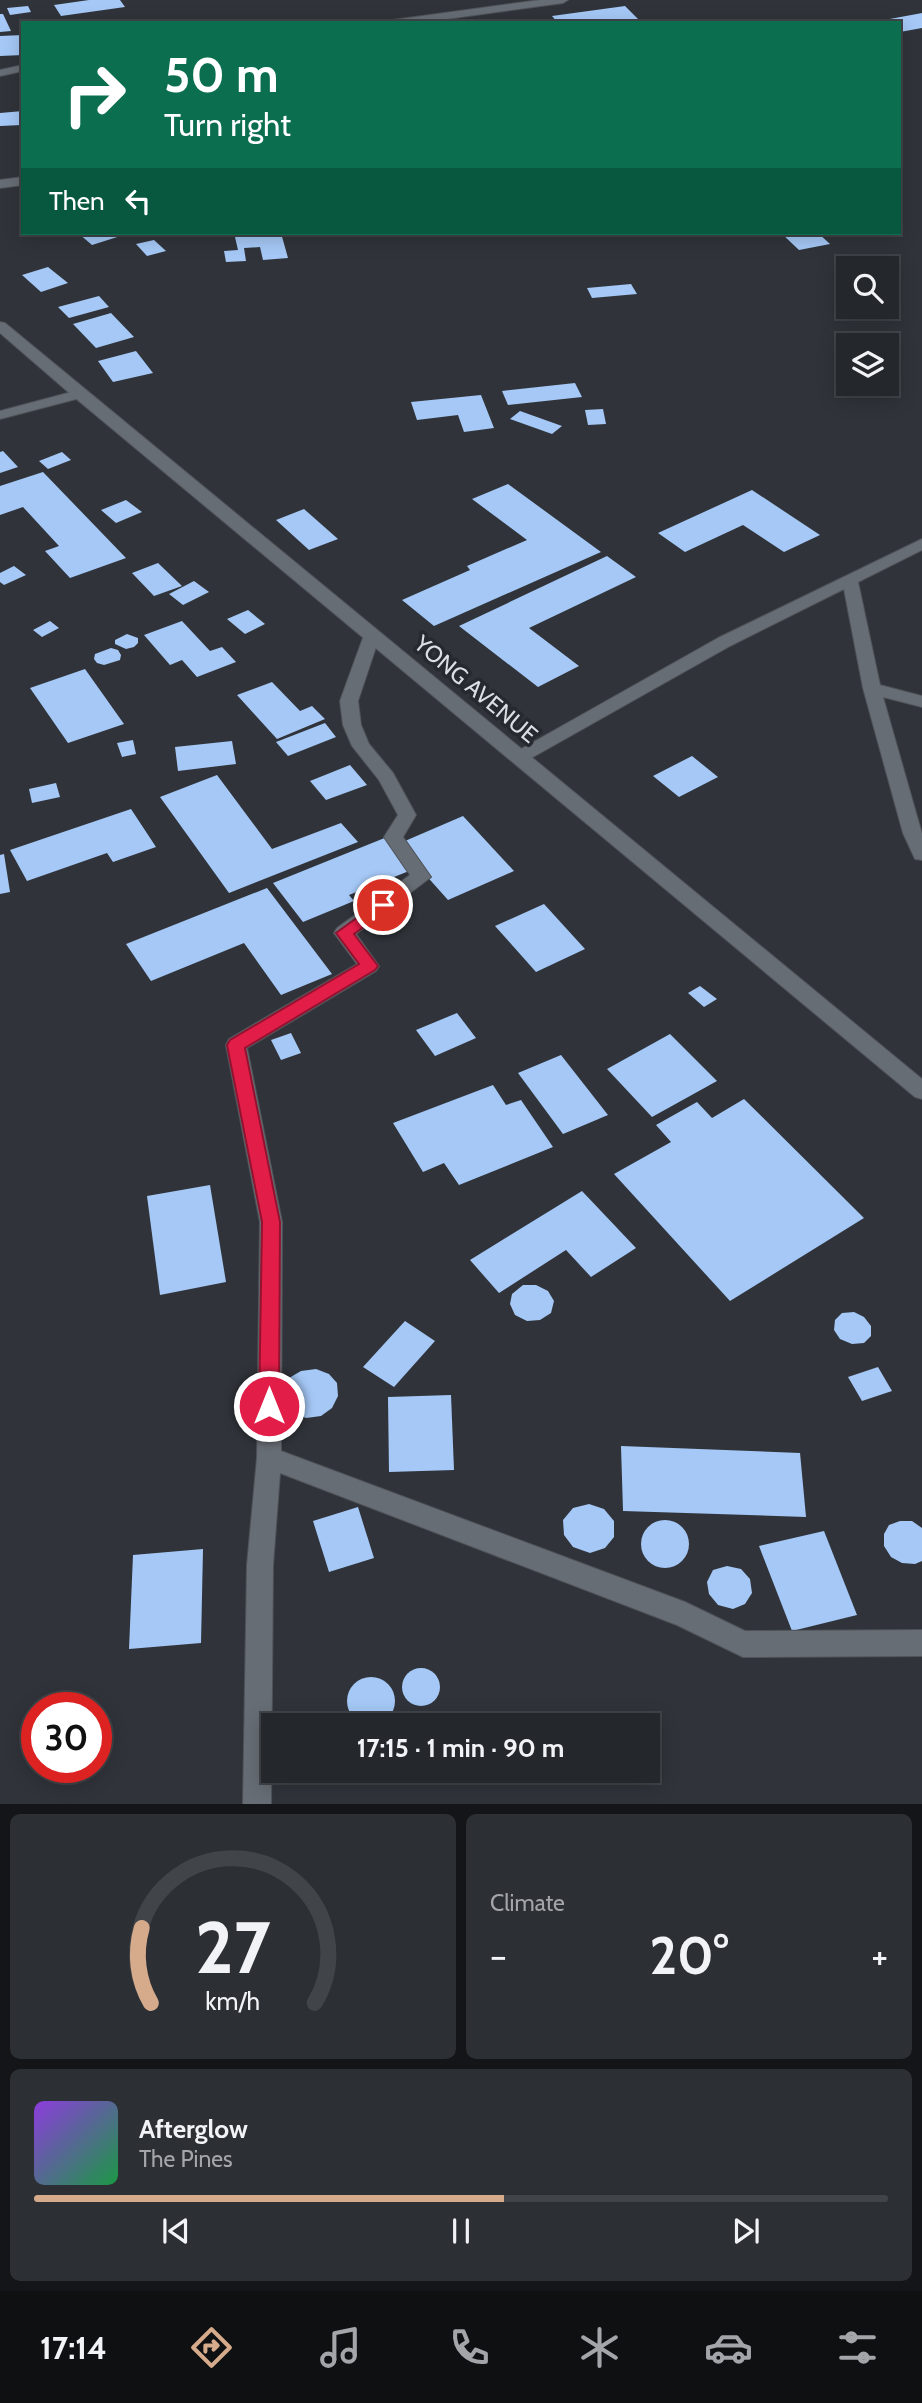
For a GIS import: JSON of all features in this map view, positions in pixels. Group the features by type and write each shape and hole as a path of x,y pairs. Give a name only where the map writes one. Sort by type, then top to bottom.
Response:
{"street":[{"path":"408,21 563,0"},
{"path":"0,73 21,68"},
{"path":"0,184 21,181"},
{"name":"YONG AVENUE","path":"0,326 922,1091"},
{"path":"0,415 79,394"},
{"path":"520,757 724,642 922,544"},
{"path":"850,580 873,688 912,833 922,854"},
{"path":"257,1804 260,1564 268,1458 271,1222 236,1045 369,966 344,933 421,877 393,837 407,815 387,776 361,746 352,724 349,701 372,635"},
{"path":"873,688 922,702"},
{"path":"268,1458 685,1615 743,1644 922,1643"}],"building":[{"path":"89,0 120,0 125,7 61,16 54,5"},
{"path":"28,6 31,12 10,15 7,8"},
{"path":"625,6 640,21 556,21 552,16"},
{"path":"922,13 922,28 901,32 901,21 879,21"},
{"path":"0,14 3,14 11,31 0,32"},
{"path":"21,35 21,55 0,56 0,36"},
{"path":"21,111 21,125 0,126 0,113"},
{"path":"80,235 124,235 92,245"},
{"path":"282,235 288,258 263,260 260,247 244,248 246,261 226,262 224,251 238,250 235,237"},
{"path":"783,235 820,235 830,244 799,250"},
{"path":"154,240 166,251 147,256 136,244"},
{"path":"48,267 68,283 41,292 22,275"},
{"path":"631,284 637,294 592,298 587,288"},
{"path":"99,296 109,307 69,318 58,307"},
{"path":"111,313 134,337 96,348 73,324"},
{"path":"136,351 153,373 113,382 98,361"},
{"path":"575,383 582,397 508,405 502,391"},
{"path":"481,395 494,428 464,432 458,415 417,420 411,402"},
{"path":"603,409 606,424 588,425 585,410"},
{"path":"520,411 562,426 552,434 510,419"},
{"path":"3,451 18,467 0,473 0,452"},
{"path":"62,452 71,460 48,469 39,461"},
{"path":"43,472 126,558 70,578 45,551 59,546 23,507 0,515 0,486"},
{"path":"508,484 601,552 434,626 402,600 470,570 467,566 527,540 472,499"},
{"path":"752,490 820,535 784,552 743,525 685,552 658,533"},
{"path":"126,500 142,512 116,523 101,510"},
{"path":"304,509 338,539 309,550 276,520"},
{"path":"607,556 636,577 529,628 579,666 538,687 459,626"},
{"path":"158,563 182,586 154,596 132,573"},
{"path":"14,566 26,575 4,585 0,582 0,573"},
{"path":"194,581 209,592 183,605 169,594"},
{"path":"248,610 265,624 245,634 227,619"},
{"path":"50,621 59,628 42,637 33,630"},
{"path":"182,621 210,651 222,647 236,662 197,677 182,660 170,665 144,635"},
{"path":"127,634 138,638 134,647 126,649 115,644 115,640"},
{"path":"111,648 118,650 120,660 104,665 97,663 95,654"},
{"path":"85,669 124,724 68,743 30,688"},
{"path":"272,682 300,711 312,706 325,719 277,739 237,695"},
{"path":"325,723 336,737 288,756 276,742"},
{"path":"133,740 136,754 122,757 117,743"},
{"path":"232,741 236,764 178,771 175,747"},
{"path":"692,756 718,777 679,797 653,776"},
{"path":"350,765 367,785 326,800 310,781"},
{"path":"217,775 272,849 341,823 358,842 229,893 160,797"},
{"path":"56,783 60,797 32,803 29,789"},
{"path":"131,809 156,847 113,862 107,853 27,881 10,850"},
{"path":"463,816 514,871 448,900 398,844"},
{"path":"387,837 414,869 349,895 354,901 303,922 273,883"},
{"path":"4,854 10,892 0,894 0,855"},
{"path":"267,888 332,974 281,995 244,943 151,981 126,944"},
{"path":"544,904 585,949 536,972 495,926"},
{"path":"700,986 717,999 704,1007 688,993"},
{"path":"457,1013 476,1038 435,1056 416,1030"},
{"path":"291,1033 301,1053 281,1060 271,1040"},
{"path":"670,1034 717,1081 652,1117 607,1069"},
{"path":"561,1055 608,1115 563,1134 518,1073"},
{"path":"493,1085 506,1105 521,1100 553,1147 459,1185 444,1163 423,1172 393,1123"},
{"path":"744,1099 864,1218 730,1301 614,1174 671,1142 656,1125 697,1102 712,1118"},
{"path":"210,1185 226,1282 160,1295 147,1196"},
{"path":"582,1191 636,1248 591,1277 566,1250 499,1293 470,1260"},
{"path":"523,1285 536,1285 548,1291 554,1301 551,1313 540,1320 527,1321 515,1315 510,1304 512,1294"},
{"path":"854,1312 864,1317 871,1326 871,1336 864,1343 852,1344 840,1339 834,1330 835,1320 842,1313"},
{"path":"405,1321 435,1341 394,1387 363,1367"},
{"path":"878,1367 892,1391 862,1401 848,1377"},
{"path":"316,1369 329,1374 337,1383 338,1396 332,1408 321,1416 306,1418 293,1413 285,1403 283,1391 289,1378 301,1371"},
{"path":"451,1395 454,1470 389,1472 388,1397"},
{"path":"621,1446 800,1453 806,1517 623,1511"},
{"path":"589,1504 604,1509 614,1521 614,1537 605,1548 590,1553 573,1547 564,1535 563,1520 573,1508"},
{"path":"358,1507 374,1558 329,1572 313,1521"},
{"path":"665,1520 682,1527 689,1544 682,1561 665,1568 648,1561 641,1544 648,1527"},
{"path":"912,1521 922,1528 922,1561 915,1564 902,1563 891,1557 884,1546 884,1534 889,1525"},
{"path":"824,1531 857,1615 792,1631 759,1546"},
{"path":"203,1549 201,1643 129,1649 133,1555"},
{"path":"727,1566 741,1569 750,1579 752,1593 745,1604 733,1609 718,1605 709,1594 707,1582 713,1570"},
{"path":"421,1668 435,1673 440,1687 435,1701 421,1706 407,1701 402,1687 407,1673"},
{"path":"362,1679 380,1679 388,1684 395,1701 391,1713 351,1713 349,1710 349,1692 354,1684"}],"route":[{"path":"269,1406 271,1222 236,1045 369,966 344,933 383,905"}]}
